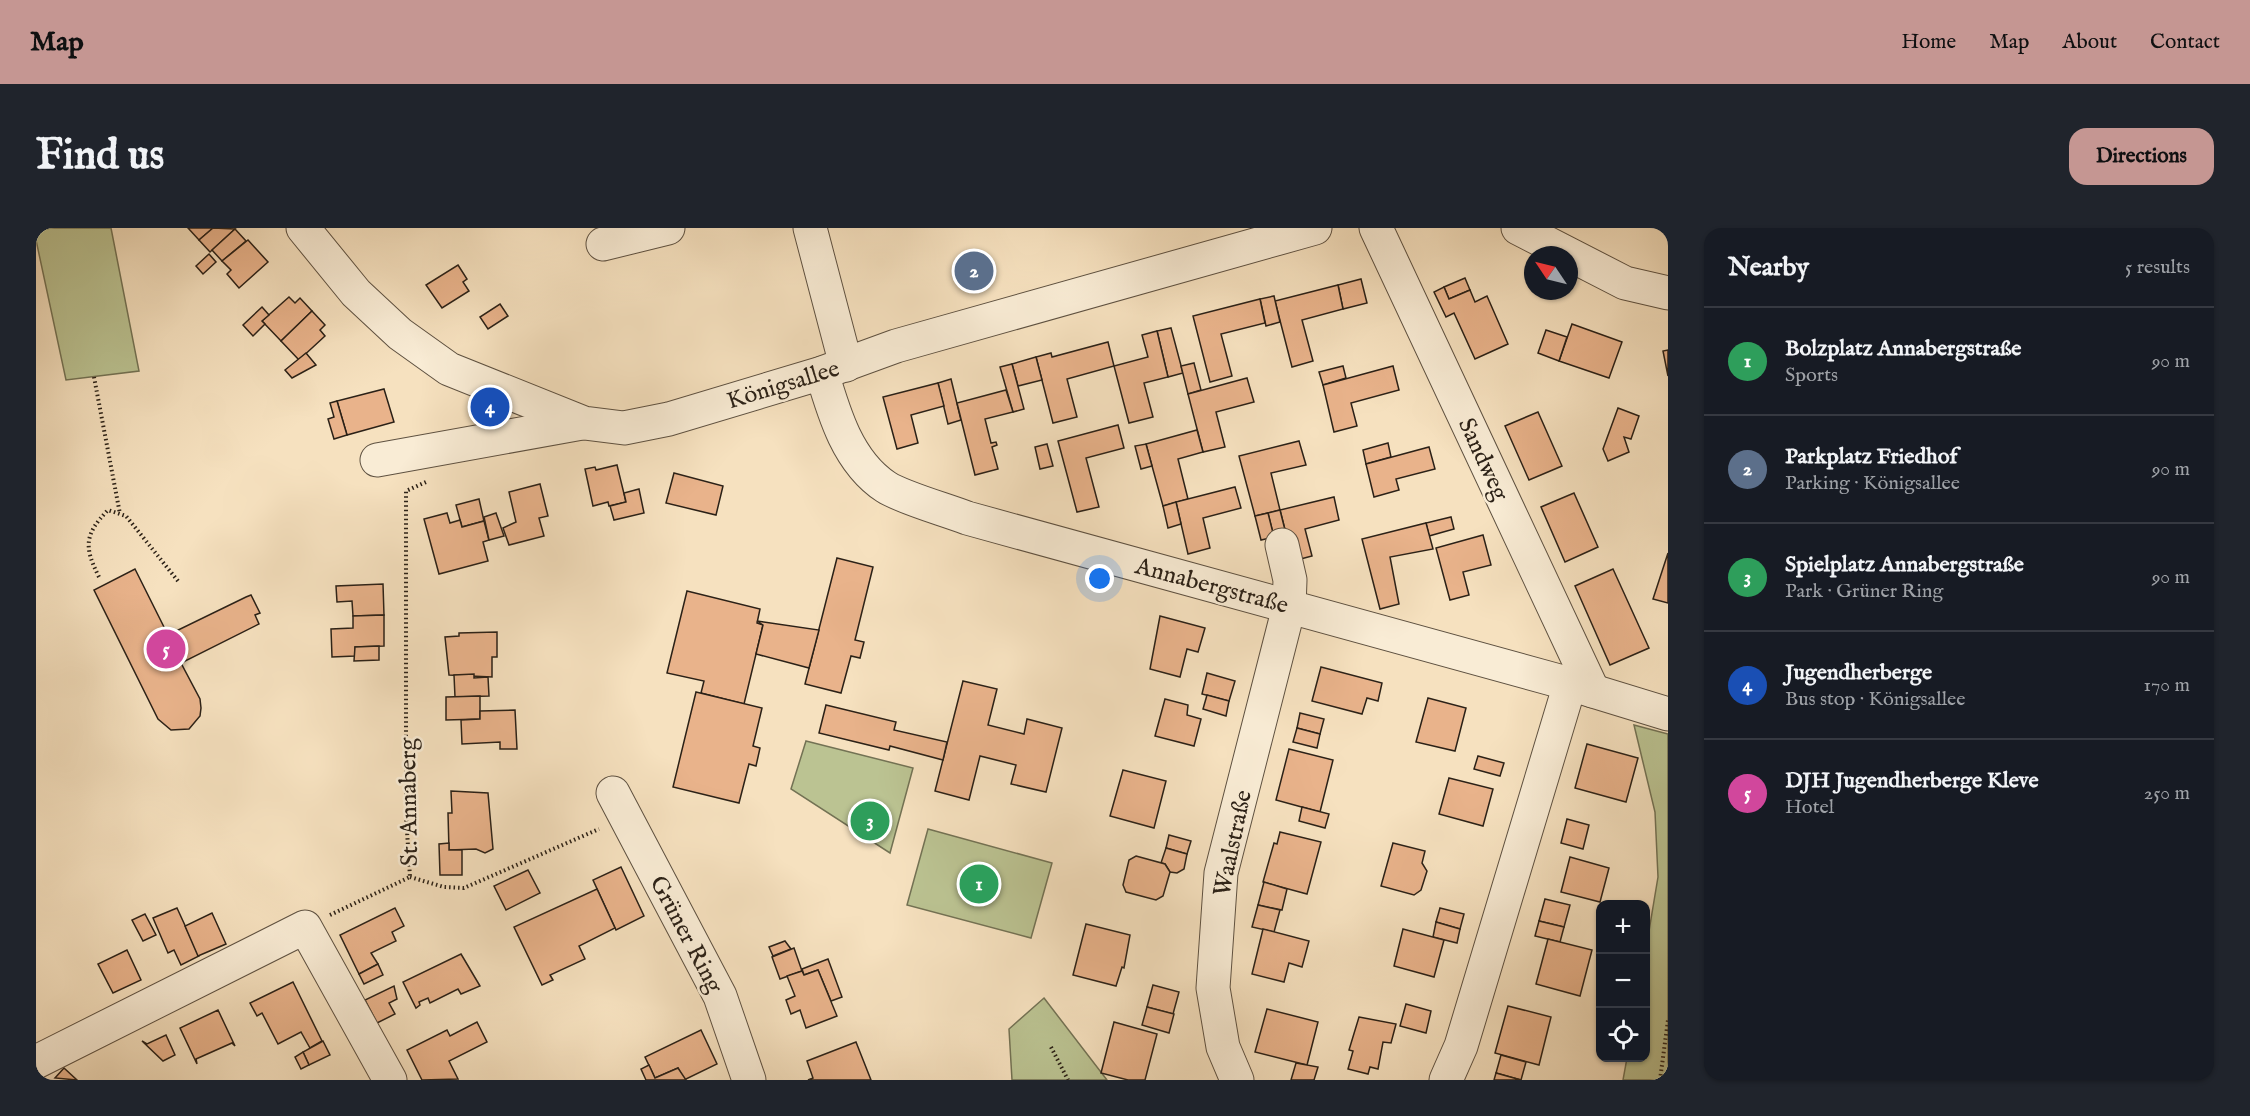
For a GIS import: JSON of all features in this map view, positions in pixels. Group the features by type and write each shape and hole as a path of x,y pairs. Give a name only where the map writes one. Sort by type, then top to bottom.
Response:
{"street":[{"name":"Königsallee","path":"303,228 356,293 400,334 449,369 584,423 624,428 669,419 834,369 896,346 1315,228"},
{"path":"603,244 668,228"},
{"name":"Annabergstraße","path":"810,228 834,369 837,423 859,460 886,487 967,518 1581,687 1668,714"},
{"name":"Sandweg","path":"1376,228 1581,687"},
{"path":"1518,228 1625,283 1668,293"},
{"path":"377,460 584,423"},
{"name":"Waalstraße","path":"1237,1080 1223,1047 1213,988 1221,873 1289,607 1290,580 1282,545"},
{"path":"1446,1080 1461,1046 1581,687"},
{"name":"Grüner Ring","path":"619,804 720,996 749,1080"},
{"path":"36,1062 305,927 390,1080"}],"path":[{"path":"94,377 120,514"},
{"name":"St. Annaberg","path":"305,927 410,877 406,816 406,491 428,481"},
{"path":"99,577 87,553 92,526 108,510 126,516 178,581"},
{"path":"410,877 444,887 464,888 573,842 619,804"},
{"path":"1660,1080 1668,1020"},
{"path":"1051,1047 1068,1080"}],"green space":[{"path":"51,228 111,228 139,371 66,380 36,240 36,231"},
{"path":"1634,725 1668,734 1668,1080 1623,1080 1626,1062 1650,1062 1650,925 1658,877 1655,812"},
{"path":"806,741 913,768 890,853 791,789"},
{"path":"928,829 1052,863 1031,938 907,905"},
{"path":"1044,998 1107,1080 1012,1080 1009,1029"}],"building":[{"path":"188,228 213,228 199,240"},
{"path":"213,228 235,229 210,252 199,240"},
{"path":"235,229 246,241 222,261 212,250"},
{"path":"248,240 268,262 239,288 227,274 231,270 222,261"},
{"path":"209,254 216,262 203,274 196,266"},
{"path":"458,265 467,279 463,282 469,291 442,308 426,285"},
{"path":"1465,278 1470,290 1449,299 1444,287"},
{"path":"1361,279 1367,303 1343,309 1338,285"},
{"path":"1338,285 1343,309 1302,320 1313,361 1292,367 1275,301"},
{"path":"1444,287 1449,299 1470,290 1475,302 1487,296 1508,344 1475,359 1454,313 1446,317 1434,292"},
{"path":"1274,296 1280,322 1266,326 1260,299"},
{"path":"289,297 295,303 300,298 312,311 281,341 262,321"},
{"path":"1260,299 1265,323 1221,334 1232,376 1210,382 1193,316"},
{"path":"500,304 508,316 488,329 480,317"},
{"path":"262,307 269,315 262,321 265,324 253,336 243,325"},
{"path":"312,311 325,325 320,330 325,336 299,360 281,341"},
{"path":"1572,324 1622,342 1609,378 1559,361"},
{"path":"1171,328 1183,373 1168,377 1157,331"},
{"path":"1546,330 1567,337 1559,361 1538,353"},
{"path":"1157,331 1168,377 1144,383 1153,417 1129,423 1114,366 1148,357 1142,335"},
{"path":"1108,342 1114,366 1067,379 1077,417 1053,423 1036,357 1051,353 1052,357"},
{"path":"1668,350 1668,376 1663,351"},
{"path":"306,353 316,365 292,378 285,370"},
{"path":"1036,357 1042,380 1018,386 1012,364"},
{"path":"1194,363 1201,390 1188,394 1181,366"},
{"path":"1012,364 1024,409 1013,412 1000,367"},
{"path":"1343,366 1346,378 1323,385 1319,372"},
{"path":"1393,366 1399,390 1351,403 1357,426 1334,432 1323,385"},
{"path":"1247,378 1254,402 1216,412 1225,447 1203,452 1188,394"},
{"path":"951,379 961,420 948,424 938,383"},
{"path":"938,383 944,406 911,415 918,443 897,449 883,397"},
{"path":"384,389 394,422 347,435 337,401"},
{"path":"1006,390 1013,412 985,419 991,443 996,442 997,445 992,447 998,469 975,475 957,403"},
{"path":"337,401 347,435 334,439 328,419 334,417 330,403"},
{"path":"1618,408 1639,416 1631,439 1624,437 1629,452 1608,461 1603,449"},
{"path":"1538,412 1562,466 1529,480 1505,426"},
{"path":"1118,425 1124,448 1086,458 1099,507 1077,512 1058,441"},
{"path":"1197,430 1203,452 1178,459 1188,499 1163,506 1146,444"},
{"path":"1299,441 1306,465 1271,473 1280,510 1255,516 1239,456"},
{"path":"1388,443 1391,457 1366,464 1363,450"},
{"path":"1047,444 1053,466 1040,469 1035,447"},
{"path":"1146,444 1152,466 1141,469 1135,446"},
{"path":"1429,447 1435,469 1396,479 1399,490 1374,497 1366,464"},
{"path":"617,465 626,502 609,506 608,502 593,506 585,469 595,467 596,470"},
{"path":"674,473 723,486 716,515 666,503"},
{"path":"540,484 548,516 539,518 544,536 509,545 503,528 516,522 509,492"},
{"path":"1235,487 1241,508 1203,518 1210,548 1188,554 1176,502"},
{"path":"639,489 644,513 614,520 610,506 626,502 624,493"},
{"path":"1574,493 1598,547 1565,562 1541,507"},
{"path":"1334,497 1339,520 1305,529 1312,556 1293,561 1280,510"},
{"path":"479,499 484,521 462,527 456,505"},
{"path":"1176,502 1181,524 1168,528 1163,506"},
{"path":"1280,510 1286,534 1274,537 1268,513"},
{"path":"447,513 450,523 460,520 462,527 484,521 489,540 483,542 488,561 439,574 424,519"},
{"path":"496,513 504,536 489,540 484,517"},
{"path":"1268,513 1274,537 1261,540 1255,516"},
{"path":"1451,517 1454,529 1429,536 1426,523"},
{"path":"1426,523 1433,549 1390,557 1399,604 1380,609 1362,539"},
{"path":"1483,535 1491,565 1463,572 1469,595 1450,600 1436,548"},
{"path":"1668,553 1668,603 1653,599"},
{"path":"837,558 873,567 855,640 864,642 860,658 851,656 841,693 805,684"},
{"path":"135,569 168,635 251,595 260,613 255,615 259,624 181,663 200,699 200,716 189,729 171,730 158,719 94,590"},
{"path":"1613,569 1649,648 1610,665 1575,586"},
{"path":"383,584 384,615 353,616 352,601 337,602 336,586"},
{"path":"687,591 760,609 757,623 763,625 744,704 701,693 704,681 667,673"},
{"path":"384,615 384,646 355,647 355,656 332,657 331,629 353,628 353,616"},
{"path":"1160,616 1205,628 1198,652 1187,649 1180,677 1150,669"},
{"path":"757,621 819,630 809,668 756,654 763,625"},
{"path":"497,632 497,657 492,657 492,677 449,675 445,637 459,636 459,633"},
{"path":"379,646 379,660 354,661 355,647"},
{"path":"1321,667 1382,683 1378,701 1367,698 1362,714 1312,701"},
{"path":"1207,673 1235,681 1229,701 1202,694"},
{"path":"474,674 474,678 488,677 489,696 455,697 454,675"},
{"path":"963,681 997,689 988,725 1024,734 1027,719 1062,728 1046,792 1011,784 1016,765 980,756 969,800 935,791"},
{"path":"696,692 762,708 753,746 760,748 756,766 749,764 739,803 673,787"},
{"path":"1207,695 1229,701 1226,716 1203,709"},
{"path":"480,696 480,719 446,720 446,697"},
{"path":"1428,698 1466,708 1455,751 1416,742"},
{"path":"1165,699 1188,705 1187,715 1201,719 1194,746 1155,736"},
{"path":"826,705 896,722 894,730 947,742 943,760 890,746 889,750 819,733"},
{"path":"515,710 517,749 500,749 500,742 462,744 461,720 480,719 480,711"},
{"path":"1300,713 1324,719 1320,734 1297,728"},
{"path":"1297,728 1320,734 1317,748 1293,742"},
{"path":"1587,744 1638,758 1626,802 1575,788"},
{"path":"1289,749 1333,760 1320,812 1276,800"},
{"path":"1478,756 1504,763 1500,776 1474,769"},
{"path":"1123,770 1166,781 1154,828 1110,816"},
{"path":"1449,778 1493,789 1483,826 1439,814"},
{"path":"451,791 488,793 493,849 485,853 476,849 449,850 448,813 452,813"},
{"path":"1302,807 1329,814 1325,828 1299,821"},
{"path":"1567,819 1589,825 1583,849 1561,843"},
{"path":"1280,832 1321,842 1307,894 1263,882 1274,843 1277,844"},
{"path":"1169,835 1191,841 1187,854 1166,848"},
{"path":"449,843 449,850 462,850 462,875 440,875 439,844"},
{"path":"1393,843 1425,851 1422,863 1427,871 1421,890 1414,895 1381,886"},
{"path":"1166,848 1187,854 1184,869 1177,873 1170,872 1165,864 1161,863"},
{"path":"1136,856 1165,864 1170,872 1163,896 1156,900 1126,892 1123,885 1129,860"},
{"path":"1570,857 1609,868 1601,900 1596,901 1561,892"},
{"path":"621,867 644,916 616,930 593,880"},
{"path":"528,870 540,893 506,910 494,886"},
{"path":"1264,882 1287,889 1282,910 1258,905"},
{"path":"597,889 615,928 579,946 585,959 550,975 553,980 542,985 514,927"},
{"path":"1545,899 1570,905 1564,927 1539,921"},
{"path":"1258,905 1280,910 1274,932 1252,927"},
{"path":"177,908 199,956 181,965 174,950 168,953 153,918"},
{"path":"395,908 404,926 392,932 396,941 371,953 378,964 359,974 340,935"},
{"path":"1440,908 1464,914 1460,929 1436,922"},
{"path":"212,913 226,944 198,956 185,926"},
{"path":"145,914 156,935 143,941 132,920"},
{"path":"1539,921 1564,927 1560,942 1535,936"},
{"path":"1436,922 1460,929 1457,943 1433,937"},
{"path":"1086,924 1130,935 1124,968 1122,967 1116,986 1073,975"},
{"path":"1263,929 1309,941 1302,967 1289,963 1284,982 1252,974"},
{"path":"1403,929 1444,940 1434,977 1394,966"},
{"path":"1548,939 1592,950 1580,996 1536,984"},
{"path":"785,941 791,949 773,956 769,947"},
{"path":"794,948 802,971 780,979 772,957"},
{"path":"127,950 141,980 113,993 98,964"},
{"path":"461,954 480,986 461,994 458,989 430,1003 428,998 419,1002 420,1005 416,1008 403,982"},
{"path":"828,959 842,997 831,1001 818,970 804,975 802,969"},
{"path":"378,964 383,975 364,984 359,974"},
{"path":"818,970 837,1016 806,1028 800,1010 791,1014 786,1000 795,996 787,976 802,971 804,975"},
{"path":"293,982 322,1041 310,1048 301,1032 278,1044 262,1013 257,1016 250,1003"},
{"path":"1153,985 1179,992 1173,1014 1147,1007"},
{"path":"394,986 397,999 389,1003 395,1014 377,1023 365,1000"},
{"path":"1406,1004 1431,1011 1426,1033 1400,1026"},
{"path":"1508,1006 1551,1017 1539,1065 1495,1053"},
{"path":"1147,1007 1174,1014 1169,1033 1142,1025"},
{"path":"1267,1009 1318,1022 1307,1065 1255,1052"},
{"path":"218,1010 235,1046 232,1043 196,1059 197,1064 180,1028"},
{"path":"1359,1017 1396,1024 1391,1043 1383,1042 1378,1069 1370,1067 1368,1074 1348,1069 1353,1051 1349,1050"},
{"path":"477,1022 487,1042 449,1061 458,1079 422,1080 407,1050 447,1030 450,1036"},
{"path":"1114,1022 1157,1034 1145,1080 1128,1080 1101,1073"},
{"path":"701,1030 717,1064 684,1080 678,1068 655,1078 645,1057"},
{"path":"166,1035 175,1055 163,1061 142,1041 147,1044"},
{"path":"323,1041 330,1055 309,1065 303,1052"},
{"path":"856,1042 871,1080 808,1080 813,1078 807,1061"},
{"path":"303,1052 309,1065 301,1069 295,1057"},
{"path":"1501,1055 1526,1062 1521,1080 1496,1073"},
{"path":"1296,1063 1318,1067 1314,1080 1291,1080"},
{"path":"649,1065 655,1078 678,1068 686,1080 646,1080 641,1069"},
{"path":"64,1068 77,1080 55,1078"},
{"path":"1496,1073 1521,1080 1494,1080"}],"place":[{"name":"Parkplatz Friedhof","path":"974,271"},
{"name":"Jugendherberge","path":"490,407"},
{"name":"DJH Jugendherberge Kleve","path":"166,649"},
{"name":"Spielplatz Annabergstraße","path":"870,821"},
{"name":"Bolzplatz Annabergstraße","path":"979,884"}]}
